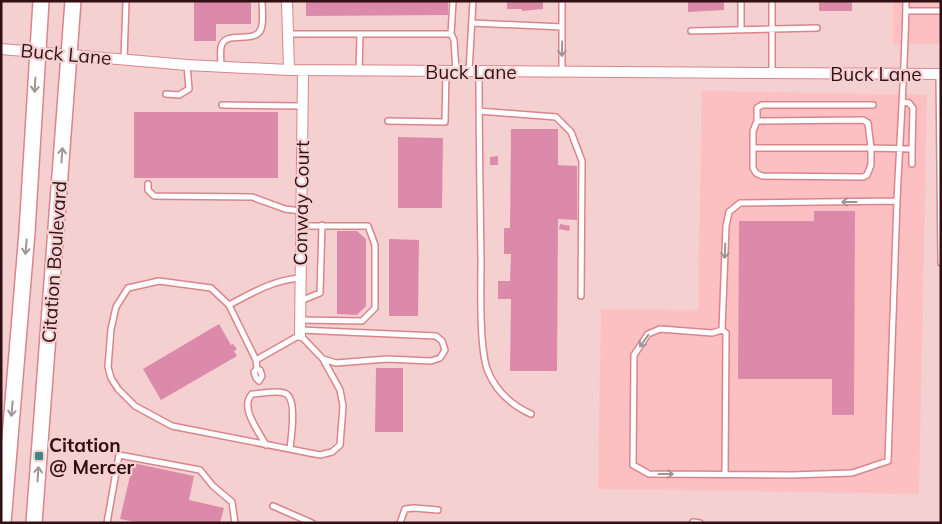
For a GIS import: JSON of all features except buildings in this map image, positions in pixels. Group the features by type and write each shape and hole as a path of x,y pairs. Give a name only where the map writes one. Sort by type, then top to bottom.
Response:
{"main road":[{"name":"Citation Boulevard","path":"3,523 27,232 41,1"},
{"name":"Citation Boulevard","path":"34,523 74,1"}],"street":[{"path":"287,1 289,70"},
{"name":"Buck Lane","path":"1,49 187,65 303,71 940,74"},
{"name":"Conway Court","path":"300,329 303,71"}],"lane":[{"path":"124,60 126,1"},
{"path":"221,67 221,46 223,42 230,38 252,36 260,32 262,26 262,1"},
{"path":"388,121 445,122 454,40 451,34 452,1"},
{"path":"473,1 474,72 479,111 481,291 484,359 488,372 502,394 514,407 530,414"},
{"path":"562,1 562,72"},
{"path":"741,1 741,30"},
{"path":"772,1 772,73"},
{"path":"722,330 712,333 660,329 648,334 634,355 633,465 649,474 791,475 852,473 888,462 897,201 905,74 906,1"},
{"path":"906,11 941,11"},
{"path":"472,23 562,27"},
{"path":"691,31 817,28"},
{"path":"288,34 451,34"},
{"path":"359,71 360,34"},
{"path":"166,94 180,95 188,89 187,65"},
{"path":"940,74 941,263"},
{"path":"903,102 909,102 913,108 912,164"},
{"path":"222,104 302,106"},
{"path":"756,121 863,120 868,123 871,148 870,166 867,175 863,177 762,176 756,173 753,168 753,131 757,108 762,105 873,105"},
{"path":"479,111 556,117 571,132 582,160 581,296"},
{"path":"753,148 912,149"},
{"path":"148,184 148,190 154,196 252,197 285,209 301,211"},
{"path":"725,474 726,333 722,330 726,226 729,212 740,203 897,201"},
{"path":"300,301 320,293 322,225"},
{"path":"256,360 300,329 362,321 375,308 375,245 368,226 301,226"},
{"path":"229,306 267,284 285,279 300,278"},
{"path":"262,394 260,380 256,378 254,372 257,368 256,360 229,306 211,288 159,280 128,288 116,307 108,367 110,378 118,389 136,406 172,426 320,455 332,452 340,444 343,406 340,390 323,359 300,329"},
{"path":"300,329 436,336 442,341 445,350 440,358 430,360 387,359 336,362 323,359"},
{"path":"266,445 246,403 252,394 283,392 290,398 292,404 290,449"},
{"path":"107,523 119,455 200,470 212,486 232,502 235,523"},
{"path":"273,506 312,523"},
{"path":"400,523 405,509 438,510"},
{"path":"693,522 700,523"}],"shaded area":[{"path":"893,1 941,1 941,44 893,44"},
{"path":"702,91 927,95 919,494 598,489 601,309 698,310"}],"place":[{"name":"Citation @ Mercer","path":"39,456"}]}
